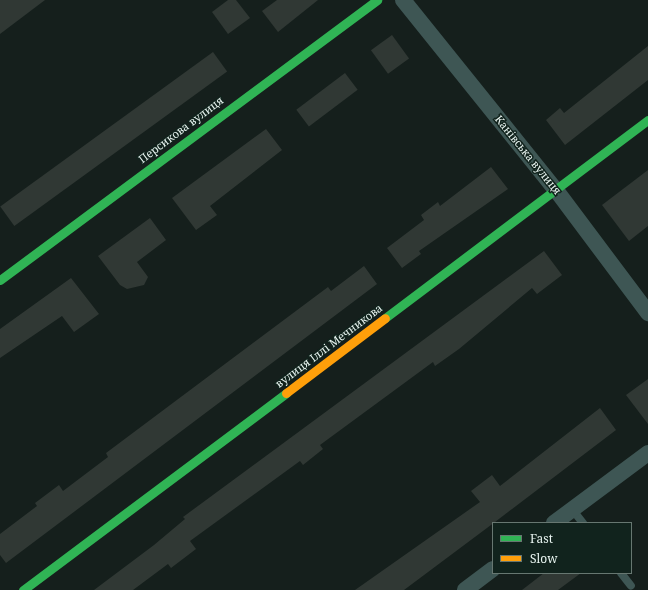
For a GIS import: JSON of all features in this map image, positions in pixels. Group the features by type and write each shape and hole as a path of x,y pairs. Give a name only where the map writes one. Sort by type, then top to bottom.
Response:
{"street":[{"name":"Персикова вулиця","path":"0,280 377,0"},
{"name":"Канівська вулиця","path":"403,0 556,190 648,313"},
{"name":"вулиця Іллі Мечникова","path":"24,590 648,120"},
{"path":"555,522 648,453"},
{"path":"470,588 492,570"}],"lane":[{"path":"572,509 582,522"},
{"path":"622,574 631,586"}],"building":[{"path":"0,0 45,0 0,34"},
{"path":"228,0 236,0 250,18 228,34 212,12"},
{"path":"277,0 318,0 278,32 262,11"},
{"path":"392,35 409,58 388,74 371,50"},
{"path":"648,46 648,80 565,145 546,120 560,108 564,113"},
{"path":"213,52 227,71 14,226 0,207"},
{"path":"345,73 358,90 309,126 296,110"},
{"path":"266,129 282,150 210,206 217,215 196,230 172,198"},
{"path":"491,167 508,189 419,251 421,254 402,268 387,248 424,220 421,215 438,202 440,206"},
{"path":"648,170 648,226 629,241 602,205"},
{"path":"150,218 166,240 137,262 148,277 144,285 127,289 120,285 98,256"},
{"path":"544,251 562,275 537,294 532,288 459,349 435,366 433,362 320,445 323,449 303,465 300,461 190,541 196,549 171,568 168,564 133,590 94,590 154,545 185,519 183,517"},
{"path":"364,266 377,284 6,563 0,555 0,534 37,506 35,503 59,485 63,491 108,457 106,453 328,287 331,291"},
{"path":"71,278 99,314 74,332 62,316 0,358 0,329"},
{"path":"648,379 648,424 626,395"},
{"path":"600,408 616,430 495,522 492,522 492,524 404,590 355,590 480,502 471,491 492,475 500,486"},
{"path":"543,574 580,574 558,590 522,590"}],"traffic: fast":[{"path":"0,280 377,0"},
{"path":"385,318 648,120"},
{"path":"23,590 286,393"}],"traffic: slow":[{"path":"286,393 385,318"}]}
